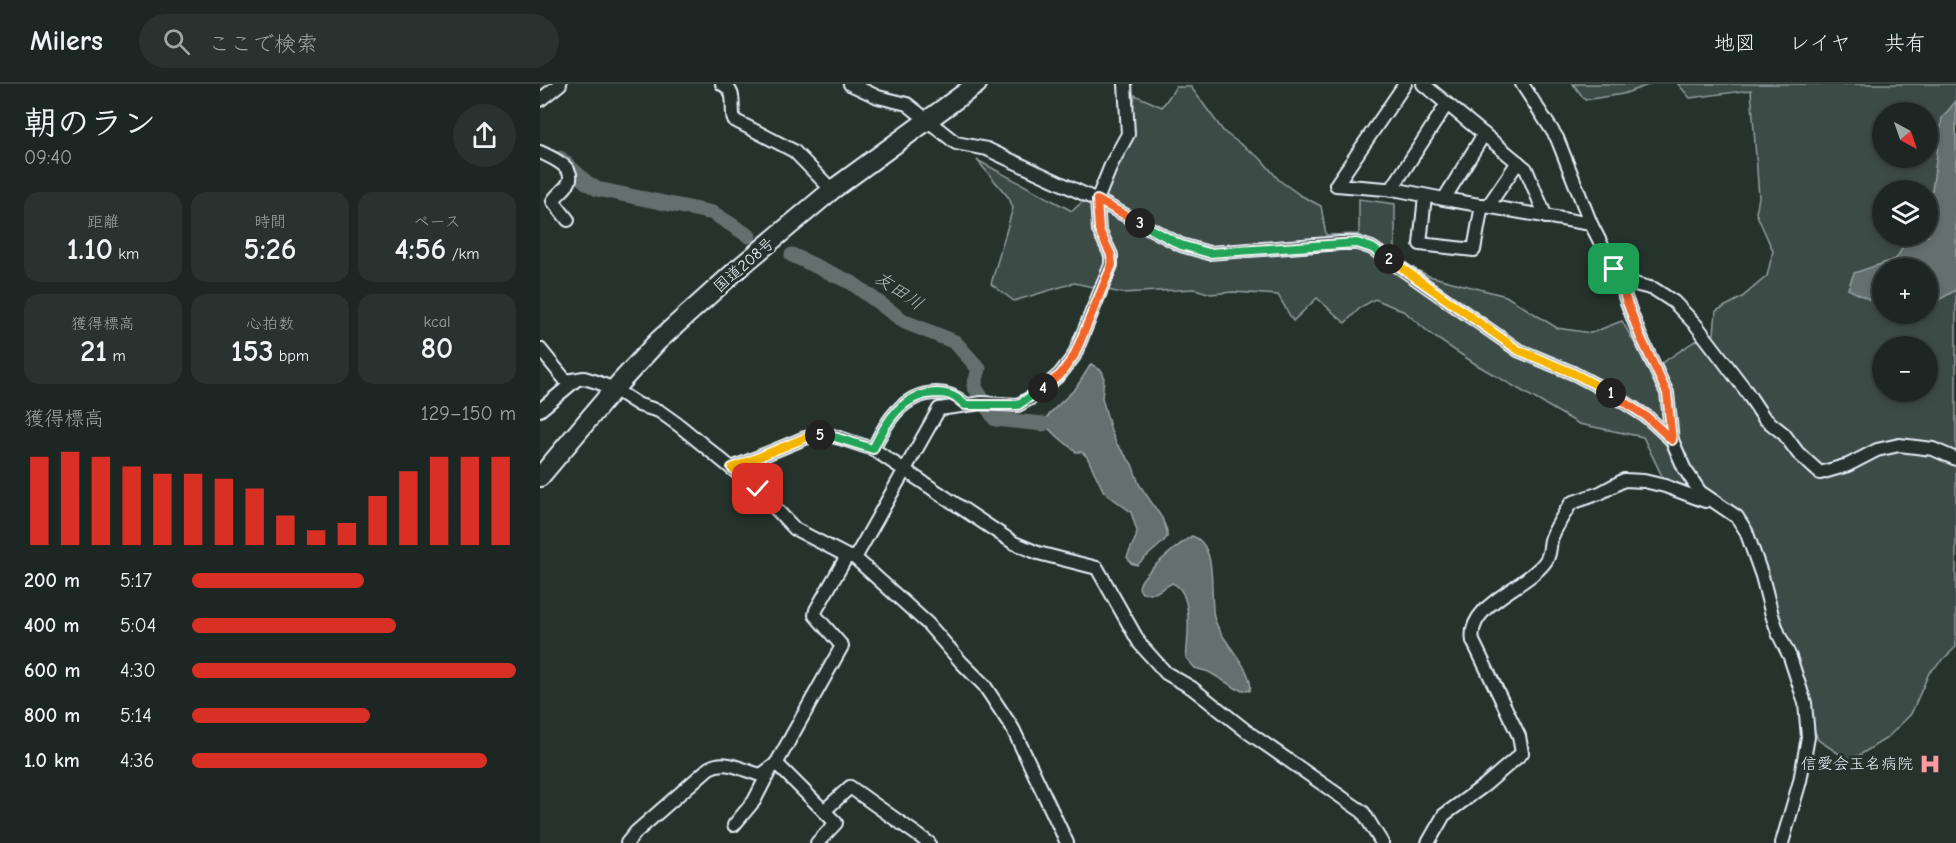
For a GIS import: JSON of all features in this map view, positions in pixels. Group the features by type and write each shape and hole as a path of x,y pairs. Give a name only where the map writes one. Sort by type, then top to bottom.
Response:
{"highway":[{"name":"国道208号","path":"540,477 658,341 739,268 832,190 977,84"}],"street":[{"path":"540,100 560,84"},
{"path":"722,84 731,90 733,95 734,120 795,150 832,190"},
{"path":"850,84 878,97 908,104 956,143 987,149 1097,200 1181,245 1209,253 1341,243 1357,243 1372,248 1518,350 1573,373 1607,391 1647,417 1672,440"},
{"path":"734,825 754,801 842,646 816,615 816,610 905,470 939,409 965,405 1018,405 1036,395 1060,375 1074,356 1112,265 1111,255 1099,230 1097,200 1112,163 1128,134 1125,84"},
{"path":"1405,84 1336,185 1398,190 1444,200 1591,224"},
{"path":"1423,84 1526,169 1546,217"},
{"path":"1522,84 1557,138 1591,224 1614,269 1623,281 1625,297 1640,336 1667,393 1672,440 1684,468 1700,492 1737,517 1746,531 1762,576 1772,615 1790,657 1805,703 1808,736 1800,781 1782,843"},
{"path":"1391,190 1447,104"},
{"path":"1444,200 1484,134"},
{"path":"542,156 569,170 569,183 577,194"},
{"path":"1425,196 1420,244 1474,250 1485,206 1518,162"},
{"path":"568,220 553,201 569,183"},
{"path":"1623,281 1654,288 1674,302 1696,325 1764,418 1784,434 1798,453 1820,472 1848,465 1878,450 1899,445 1933,449 1956,459"},
{"path":"540,349 566,381 584,378 614,389 639,405 659,411 758,489 795,529 851,557 928,624 984,685 1013,729 1067,843"},
{"path":"540,410 577,379"},
{"path":"873,449 886,422 908,400 920,394 938,393 956,396 965,405"},
{"path":"732,468 805,438 825,434 873,449 1014,543 1038,553 1097,568 1140,644 1166,673 1192,688 1249,733 1363,812 1382,843"},
{"path":"1428,843 1444,815 1485,785 1522,753 1519,736 1473,641 1471,631 1480,614 1504,593 1527,580 1544,563 1551,552 1551,540 1571,502 1600,493 1623,480 1644,481 1688,493 1726,509"},
{"path":"627,843 636,832 717,763 761,775 773,767"},
{"path":"773,767 836,823 817,843"},
{"path":"824,811 850,787 929,843"}],"shaded area":[{"path":"1573,84 1651,84 1623,94 1585,100"},
{"path":"1678,84 1956,84 1956,647 1929,673 1911,714 1887,738 1850,761 1818,740 1762,576 1732,517 1664,480 1643,437 1579,424 1477,365 1433,336 1405,312 1375,299 1361,307 1345,323 1317,298 1293,321 1278,295 1233,292 1211,294 1195,289 1122,293 1074,283 1014,301 991,284 1013,208 1009,198 977,160 1072,211 1096,190 1129,139 1135,95 1162,107 1176,87 1191,87 1224,132 1261,159 1279,180 1321,206 1326,235 1359,234 1359,199 1395,204 1395,259 1429,276 1506,296 1557,328 1591,333 1622,321 1650,371 1695,341 1714,334 1716,311 1741,298 1767,276 1773,251 1756,213 1759,197 1751,90 1690,98"},
{"path":"1956,101 1956,290 1938,300 1938,258 1897,258 1903,246 1938,246 1938,180 1933,180 1935,168 1938,168 1942,118"},
{"path":"1872,267 1872,299 1848,289 1854,273"},
{"path":"1091,364 1102,371 1104,377 1102,398 1116,443 1132,464 1139,484 1162,518 1167,531 1167,537 1163,542 1137,565 1131,563 1127,557 1137,531 1131,512 1104,492 1087,457 1082,452 1076,452 1043,424 1051,412 1076,388"},
{"path":"1192,536 1206,549 1210,560 1214,617 1222,635 1247,673 1250,691 1237,689 1209,672 1195,668 1186,658 1187,605 1179,588 1172,583 1155,593 1142,593 1139,587 1155,566"}],"waterway":[{"name":"友田川","path":"560,158 597,189 713,213 749,236"},
{"name":"友田川","path":"792,255 852,283 905,322 955,342 979,369 974,386 995,419 1043,424"}],"place":[{"name":"信愛会玉名病院","path":"1930,764"}],"route":[{"path":"758,489 732,468 805,438 825,434 873,449 886,422 908,400 920,394 938,393 956,396 965,405 1018,405 1036,395 1060,375 1074,356 1112,265 1111,255 1099,230 1097,200 1181,245 1209,253 1341,243 1357,243 1372,248 1518,350 1573,373 1607,391 1647,417 1672,440 1667,393 1640,336 1625,297 1623,281 1614,269"}]}
